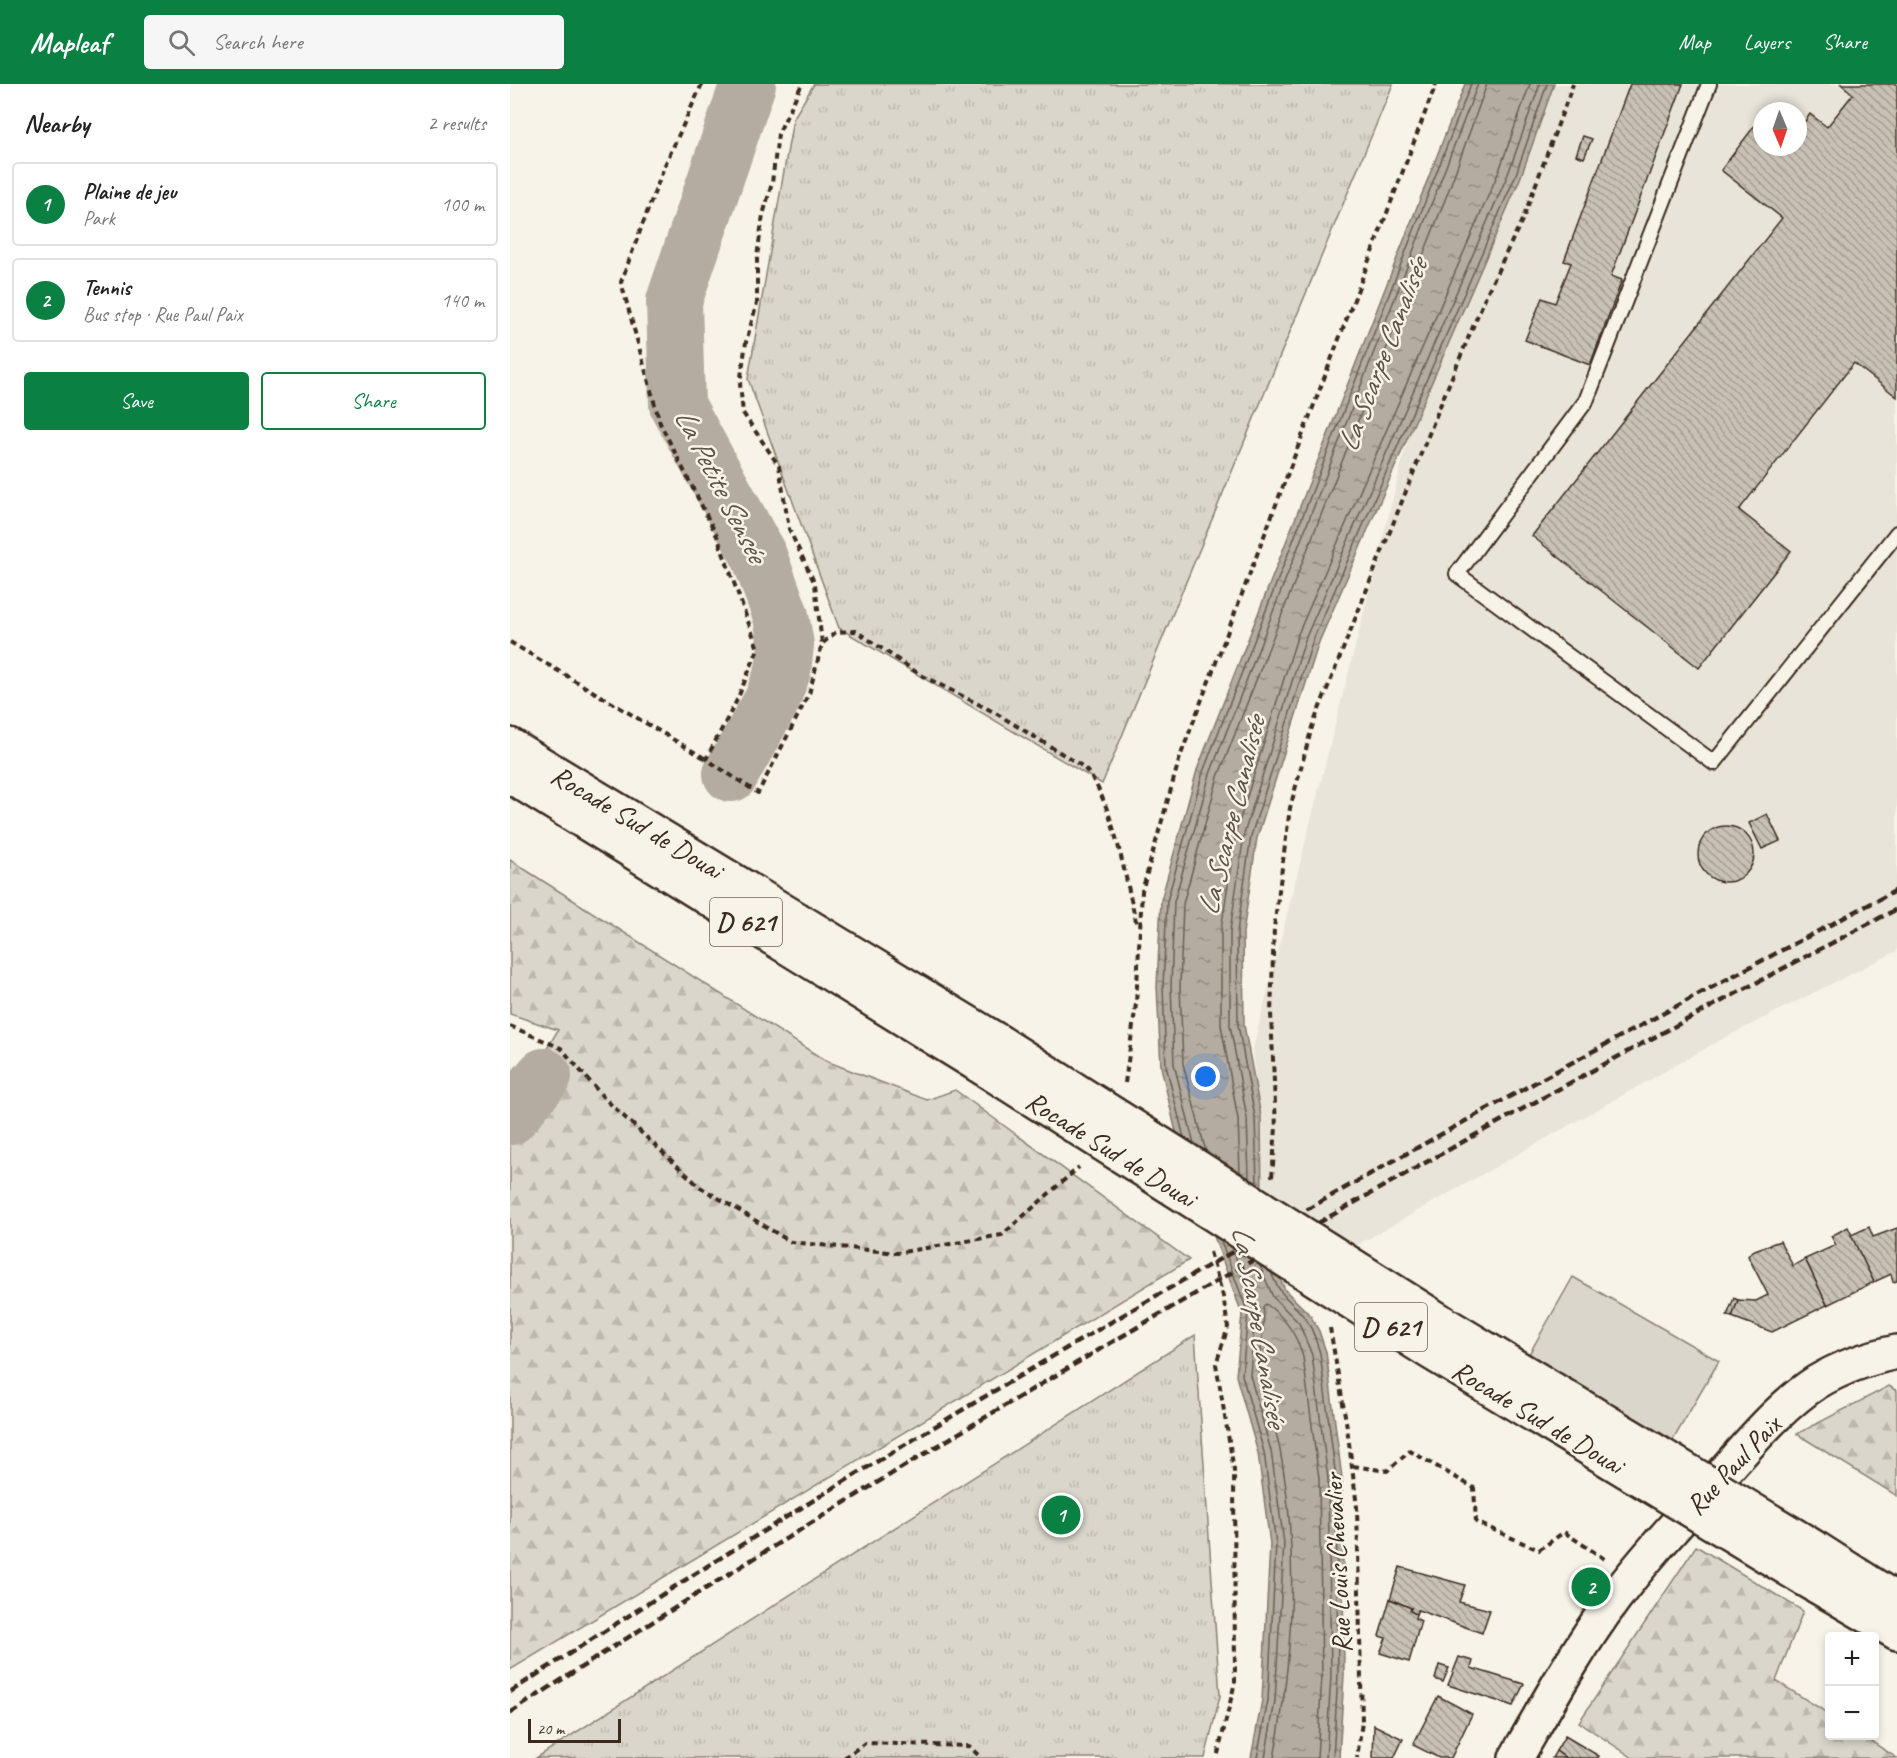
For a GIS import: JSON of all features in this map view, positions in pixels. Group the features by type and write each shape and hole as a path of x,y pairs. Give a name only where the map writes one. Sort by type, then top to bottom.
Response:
{"main road":[{"name":"Rocade Sud de Douai","path":"510,745 990,1055"},
{"name":"Rocade Sud de Douai","path":"510,776 990,1055 1450,1327 1810,1564 1897,1634"},
{"name":"Rue Paul Paix","path":"1516,1758 1600,1620 1631,1577 1739,1455 1815,1383 1847,1366 1897,1352"},
{"name":"Rocade Sud de Douai","path":"1810,1564 1897,1600"}],"lane":[{"path":"1709,84 1586,400 1457,574 1714,763 1897,533"}],"path":[{"path":"702,84 664,167 621,282 660,423 717,536 758,649 737,700 706,759"},
{"path":"510,642 706,759 758,793 809,694 822,644 815,584 789,529 779,466 743,413 740,384 746,342 757,303 757,257 763,215 772,183 777,134 802,84"},
{"path":"1124,1086 1135,1014 1142,891 1180,758 1436,84"},
{"path":"1271,1184 1276,1128 1271,1013 1274,928 1290,808 1312,728 1448,385 1487,293 1524,216 1573,84"},
{"path":"822,644 836,632 856,631 919,674 1023,728 1082,765 1092,774 1104,798 1138,930"},
{"path":"510,1026 561,1048 604,1098 700,1187 791,1242 897,1253 1002,1235 1065,1182 1085,1160"},
{"path":"1217,1758 1235,1682 1234,1470 1216,1364 1228,1327 1223,1296"},
{"name":"Rue Louis Chevalier","path":"1326,1322 1332,1331 1353,1466 1359,1546 1362,1710 1357,1758"},
{"path":"1353,1466 1387,1471 1410,1451 1474,1488 1476,1522 1539,1550 1564,1532 1631,1577"},
{"path":"844,1758 866,1743 969,1746 981,1758"}],"shaded area":[{"path":"1498,84 1897,84 1897,951 1724,1038 1267,1296 1253,1048"}],"green space":[{"path":"814,84 1393,84 1102,784 839,628 748,379 793,119"},
{"path":"510,860 826,1061 927,1100 955,1090 1189,1260 510,1670 510,1112 558,1030 510,1014"},
{"path":"1573,1277 1719,1361 1673,1440 1528,1356"},
{"path":"1195,1335 1220,1696 1205,1758 536,1758"},
{"path":"1889,1386 1897,1391 1897,1496 1797,1434"},
{"path":"1696,1546 1803,1611 1776,1681 1825,1712 1825,1740 1869,1740 1897,1758 1633,1758 1579,1722"}],"water":[{"name":"La Scarpe Canalisée","path":"1465,84 1554,84 1520,179 1319,642 1257,838 1243,933 1244,1025 1261,1116 1262,1203 1278,1274 1285,1290 1310,1315 1319,1331 1326,1352 1342,1478 1344,1675 1339,1758 1251,1758 1262,1700 1270,1544 1258,1453 1236,1376 1242,1314 1175,1128 1161,1067 1157,987 1161,900 1197,770"}],"building":[{"path":"1630,84 1683,84 1611,276 1622,280 1590,365 1525,340 1542,298 1555,303 1571,263 1564,261"},
{"path":"1841,84 1897,84 1897,397 1854,363 1739,510 1791,551 1699,668 1532,536 1782,218 1721,170 1753,128 1753,156 1807,156 1807,118 1810,114 1827,127 1853,94"},
{"path":"1583,136 1592,139 1584,158 1576,155"},
{"path":"1767,814 1780,841 1762,849 1749,823"},
{"path":"1720,826 1732,826 1742,830 1750,838 1754,854 1750,870 1742,878 1732,882 1720,882 1710,878 1702,870 1698,860 1698,848 1702,838 1710,830"},
{"path":"1848,1227 1874,1282 1827,1305 1805,1259 1836,1245 1831,1236"},
{"path":"1869,1227 1873,1237 1897,1228 1897,1281 1893,1282 1891,1274 1874,1282 1851,1235"},
{"path":"1780,1241 1793,1266 1805,1259 1827,1305 1772,1332 1732,1317 1738,1300 1756,1301 1768,1295 1748,1256 1752,1251"},
{"path":"1734,1298 1738,1300 1732,1317 1727,1316"},
{"path":"1400,1567 1465,1585 1459,1602 1490,1610 1482,1633 1418,1610 1416,1614 1410,1611 1411,1608 1390,1599"},
{"path":"1390,1599 1411,1608 1410,1611 1416,1614 1415,1618 1421,1621 1409,1662 1380,1653 1386,1638 1379,1636"},
{"path":"1459,1657 1473,1661 1471,1668 1524,1684 1513,1706 1448,1685"},
{"path":"1439,1665 1449,1668 1443,1682 1435,1679"},
{"path":"1438,1696 1472,1714 1451,1758 1439,1758 1413,1745"},
{"path":"1374,1725 1403,1739 1394,1758 1373,1758"},
{"path":"1565,1736 1599,1756 1598,1758 1566,1758 1556,1751"},
{"path":"1556,1751 1566,1758 1552,1758"}],"waterway":[{"name":"La Petite Sensée","path":"731,774 772,700 783,671 786,645 781,616 759,556 677,405 674,301 748,84"},
{"name":"La Petite Sensée","path":"510,1117 544,1076"}],"railway":[{"path":"510,1692 849,1479 1194,1274 1543,1078 1897,890"},
{"path":"510,1713 849,1500 1194,1294 1543,1098 1897,909"}],"place":[{"name":"Plaine de jeu","path":"1061,1515"},
{"name":"Tennis","path":"1591,1587"}]}
